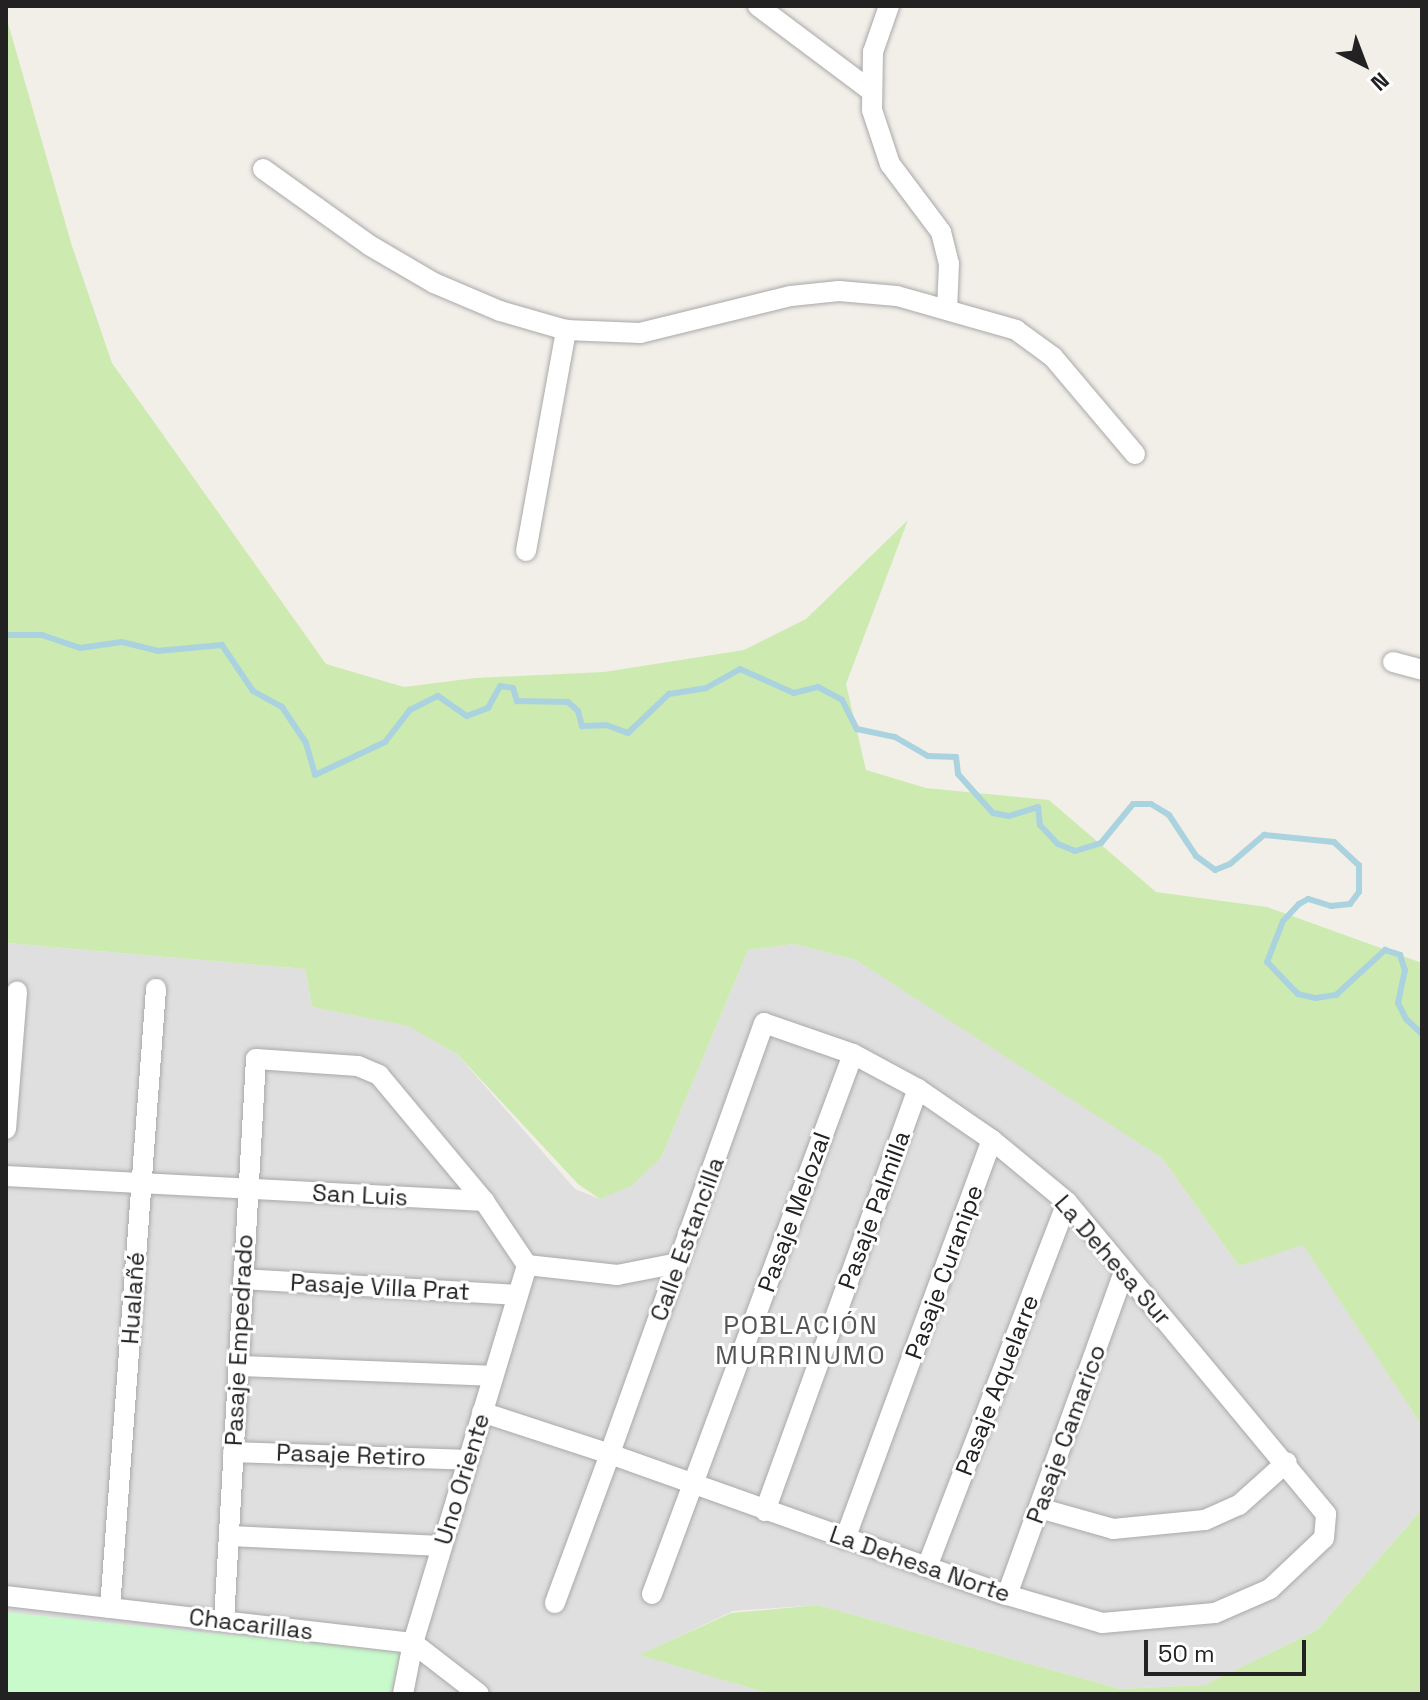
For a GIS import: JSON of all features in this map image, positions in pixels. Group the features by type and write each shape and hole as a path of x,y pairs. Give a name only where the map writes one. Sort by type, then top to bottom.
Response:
{"street":[{"path":"758,6 870,90"},
{"path":"889,6 873,52 870,90 876,130 890,164 934,217 944,239 947,309"},
{"path":"263,169 369,245 434,283 500,311 566,330 640,333 791,296 839,291 897,296 1016,330 1034,341 1135,454"},
{"path":"526,551 566,330"},
{"path":"1393,662 1422,670"},
{"name":"Hualañé","path":"110,1608 156,989"},
{"path":"6,1129 17,991"},
{"name":"La Dehesa Sur","path":"764,1023 853,1054 918,1089 992,1140 1067,1202 1287,1462 1326,1514"},
{"name":"Calle Estancilla","path":"555,1603 764,1023"},
{"name":"Pasaje Melozal","path":"652,1594 853,1054"},
{"name":"Pasaje Empedrado","path":"224,1621 256,1059 358,1066 379,1075 484,1201"},
{"name":"Pasaje Palmilla","path":"765,1511 918,1089"},
{"name":"Pasaje Curanipe","path":"845,1539 992,1140"},
{"name":"San Luis","path":"6,1176 484,1201"},
{"path":"484,1201 527,1265 617,1275 678,1263"},
{"name":"Pasaje Aquelarre","path":"927,1567 1067,1202"},
{"name":"Uno Oriente","path":"403,1694 413,1643 527,1265"},
{"name":"Pasaje Camarico","path":"1007,1595 1124,1272"},
{"name":"Pasaje Villa Prat","path":"243,1279 518,1295"},
{"path":"238,1366 493,1376"},
{"name":"La Dehesa Norte","path":"482,1412 610,1454 1007,1595 1102,1623 1215,1613 1270,1589 1324,1538 1326,1514"},
{"name":"Pasaje Retiro","path":"233,1452 468,1460"},
{"path":"1039,1508 1113,1529 1205,1520 1239,1505 1287,1462"},
{"path":"229,1536 442,1546"},
{"name":"Chacarillas","path":"6,1596 413,1643"},
{"path":"413,1643 479,1694"}],"shaded area":[{"path":"6,943 305,969 312,1007 409,1026 457,1054 575,1189 600,1199 661,1158 748,950 794,944 856,960 1023,1062 1162,1158 1239,1266 1303,1244 1422,1426 1422,1509 1317,1630 1204,1685 1121,1689 818,1605 733,1611 640,1655 770,1694 6,1694"}],"green space":[{"path":"6,16 72,246 112,363 326,664 404,687 475,678 604,672 744,650 806,619 908,520 846,684 866,770 926,788 1049,800 1156,892 1267,907 1422,963 1422,1426 1303,1245 1239,1266 1162,1158 856,960 794,944 748,950 661,1158 631,1186 600,1199 578,1184 457,1054 408,1026 312,1007 305,969 6,943"},
{"path":"1422,1509 1422,1694 770,1694 639,1655 731,1613 818,1605 1121,1689 1204,1685 1317,1630"},
{"path":"6,1612 400,1652 391,1694 6,1694"}],"waterway":[{"path":"6,635 42,635 80,648 122,642 157,651 222,645 253,691 282,707 306,743 315,775 385,742 410,710 438,696 467,716 488,708 500,686 513,688 517,701 568,702 578,711 582,726 606,725 628,733 669,694 706,688 740,669 794,693 818,687 842,700 857,729 895,737 928,756 956,757 958,774 993,813 1009,816 1038,807 1040,825 1058,844 1075,851 1101,843 1133,804 1151,804 1169,815 1196,856 1215,870 1230,864 1264,835 1334,842 1359,865 1359,892 1350,904 1331,906 1308,899 1299,904 1283,921 1267,962 1298,994 1316,998 1336,995 1385,950 1400,955 1405,970 1398,1003 1406,1019 1422,1034"}],"district":[{"name":"POBLACIÓN MURRINUMO","path":"801,1341"}]}
